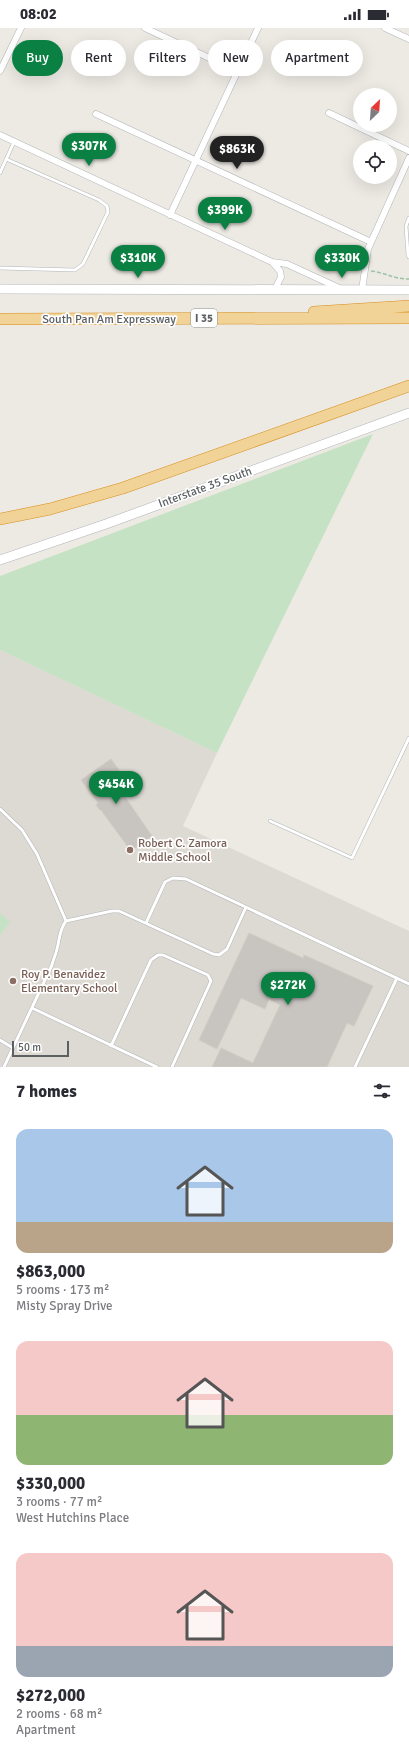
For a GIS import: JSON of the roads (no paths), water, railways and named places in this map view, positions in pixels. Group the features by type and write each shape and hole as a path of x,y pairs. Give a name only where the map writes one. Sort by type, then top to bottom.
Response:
{"highway":[{"path":"272,318 326,310 409,306"},
{"name":"South Pan Am Expressway","path":"0,319 409,318"},
{"path":"0,519 50,509 123,488 409,386"}],"main road":[{"path":"0,289 409,290"},
{"name":"Interstate 35 South","path":"0,560 106,524 409,413"}],"street":[{"path":"0,71 20,28"},
{"path":"145,28 208,57"},
{"path":"252,40 258,28"},
{"path":"385,28 409,39"},
{"path":"170,215 236,76"},
{"path":"329,113 409,151"},
{"path":"96,114 371,242"},
{"path":"0,135 272,262 287,264 341,289"},
{"path":"362,290 366,259 371,242 409,158"},
{"path":"272,262 280,271 281,277 275,289"}],"lane":[{"path":"0,173 14,142"},
{"path":"0,268 75,270 83,264 108,212 106,206 99,200 6,159"},
{"path":"409,218 406,226 409,257"},
{"path":"270,821 352,858 409,738"},
{"path":"0,808 22,830 37,854 66,921"},
{"path":"146,923 165,882 173,878 186,879 409,984"},
{"path":"4,1067 52,965 57,949 59,933 66,921 112,911 119,911 219,955 227,949 246,907"},
{"path":"111,1046 151,960 158,955 163,955 208,975 211,981 172,1067"},
{"path":"356,1067 397,978"},
{"path":"32,1008 157,1067"},
{"path":"0,1040 13,1048"}],"place":[{"name":"Robert C. Zamora Middle School","path":"130,850"},
{"name":"Roy P. Benavidez Elementary School","path":"13,981"}]}
